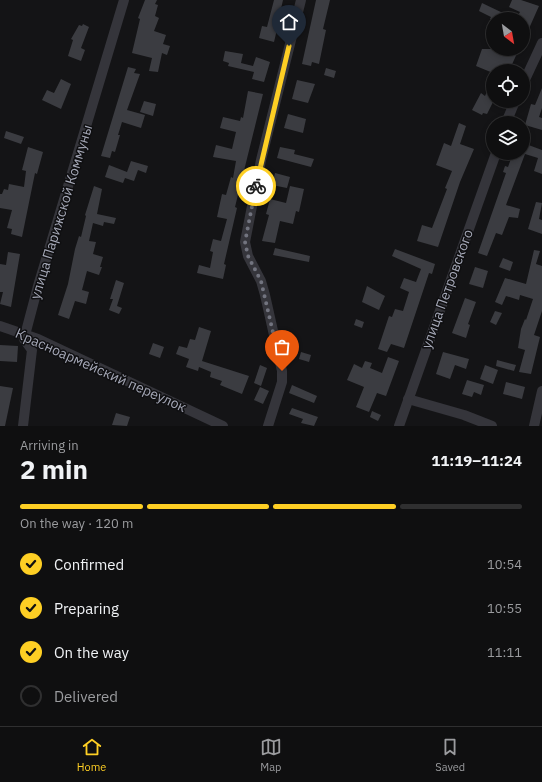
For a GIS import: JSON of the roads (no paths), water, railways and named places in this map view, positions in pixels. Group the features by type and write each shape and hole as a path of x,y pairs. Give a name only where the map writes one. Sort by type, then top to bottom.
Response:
{"street":[{"name":"улица Парижской Коммуны","path":"26,334 38,286 124,0"},
{"path":"268,426 282,382 282,371 261,281 248,256 245,242 261,160 301,0"},
{"path":"530,69 542,43"},
{"name":"улица Петровского","path":"399,426 493,160"},
{"name":"Красноармейский переулок","path":"0,326 26,334 223,426"},
{"path":"23,426 32,350 24,339 26,334"},
{"path":"534,426 542,391"},
{"path":"408,399 464,415 492,426"}]}
